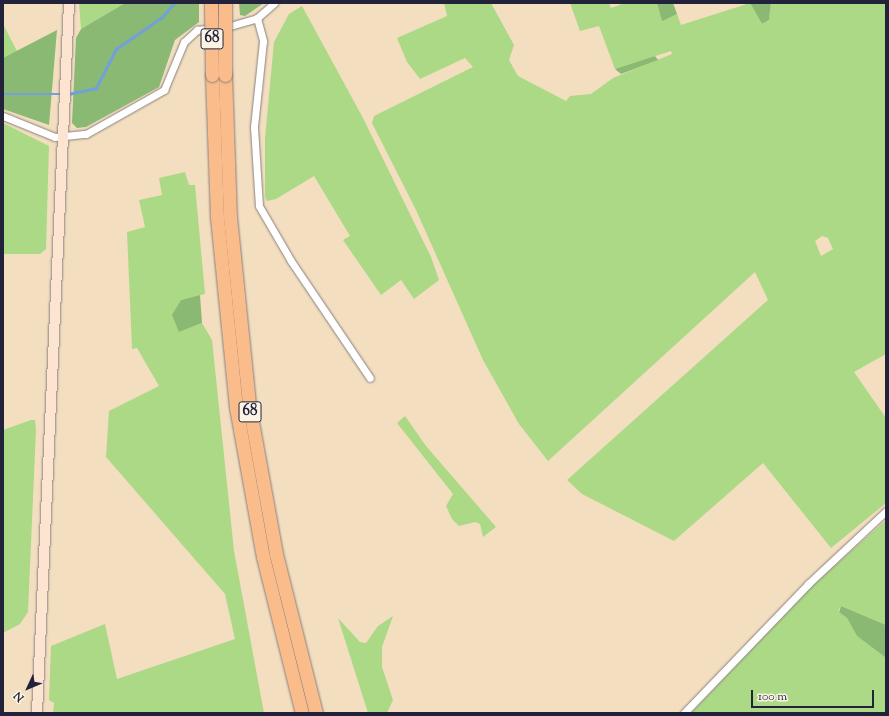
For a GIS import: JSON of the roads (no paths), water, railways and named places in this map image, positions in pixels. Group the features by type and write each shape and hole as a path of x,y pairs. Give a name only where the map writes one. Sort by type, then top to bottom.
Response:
{"highway":[{"name":"68","path":"211,3 219,75 230,217 249,405 276,554 316,713"},
{"name":"68","path":"225,3 219,75 216,217 236,407 262,557 302,713"}],"main road":[{"path":"37,713 69,3"}],"street":[{"path":"3,116 63,137 86,134 164,90 173,76 180,47 197,30 230,28 257,18 274,3"},
{"path":"257,18 263,41 254,134 259,206 291,261 370,378"},
{"path":"684,713 808,584 886,511"}],"waterway":[{"path":"68,94 96,88 116,49 162,17 174,3"},
{"path":"3,94 63,94"}]}
